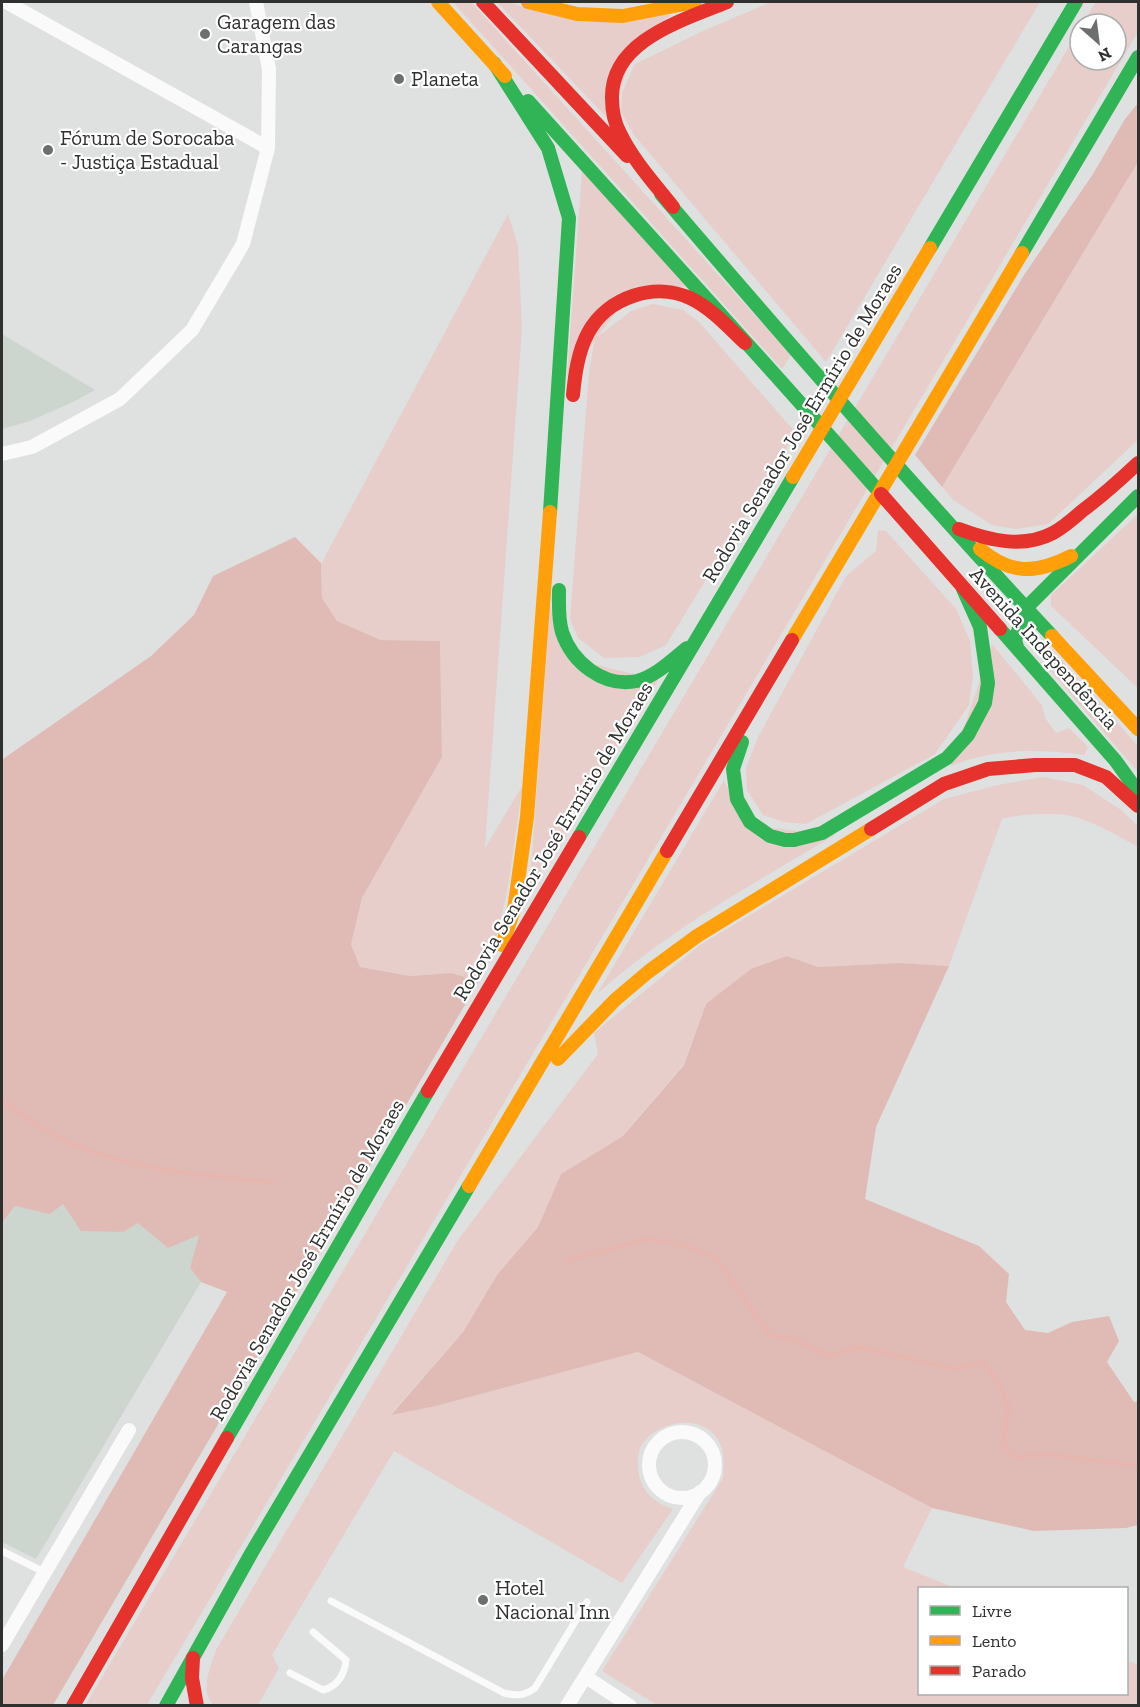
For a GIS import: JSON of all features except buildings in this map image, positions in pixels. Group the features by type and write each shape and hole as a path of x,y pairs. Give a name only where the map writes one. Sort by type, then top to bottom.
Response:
{"main road":[{"path":"438,2 745,344"},
{"path":"483,2 673,207 809,367 929,502 991,559 1016,570 1031,569 1054,565 1086,547"},
{"path":"528,2 577,14 623,16 695,2"},
{"path":"673,207 618,130 612,113 612,93 616,76 620,64 650,39 727,2"},
{"path":"1035,70 1067,2"},
{"name":"Rodovia Senador José Ermírio de Moraes","path":"73,1706 481,1001 1076,2"},
{"path":"166,1706 252,1552 1138,57"},
{"path":"481,1001 514,910 527,817 545,597 569,218 548,148 494,63"},
{"path":"1068,174 1134,91"},
{"path":"572,411 575,375 593,324 613,304 641,293 668,291 691,298 745,344"},
{"name":"Avenida Independência","path":"745,344 788,388 963,589 1017,647 1115,760 1138,792"},
{"path":"959,529 980,537 1007,541 1047,536 1059,530 1111,489 1138,463"},
{"path":"1017,647 1015,640 1026,608 1138,496"},
{"name":"Avenida Independência","path":"929,502 1125,712 1138,729"},
{"path":"560,577 559,620 566,639 577,658 589,670 604,679 617,683 638,681 663,667 699,638"},
{"path":"754,706 733,769 737,799 750,822 770,836 794,840 822,833 947,758 968,735 985,703 988,683 980,627 963,589"},
{"path":"521,1099 576,1039 615,1000 648,972 697,936 944,784 988,769 1035,765 1075,765 1106,777 1138,806"},
{"path":"194,1656 192,1678 197,1706"}],"street":[{"path":"6,2 268,148"},
{"path":"2,454 32,447 120,399 192,330 243,244 268,148 269,69 256,2"},
{"path":"2,1645 129,1430"},
{"path":"567,1706 713,1474 715,1464 713,1453 708,1444 699,1437 689,1432 678,1432 659,1441 649,1460 649,1471 653,1481 669,1495 680,1498 700,1492"},
{"path":"585,1677 630,1706"}],"lane":[{"path":"2,1551 44,1572"},
{"path":"331,1601 504,1693 518,1696 535,1688 587,1602"},
{"path":"290,1673 323,1690 330,1689 345,1669 346,1660 313,1632"}],"shaded area":[{"path":"453,2 471,2 791,355 782,369"},
{"path":"497,2 509,2 523,7 671,15 635,42 611,122"},
{"path":"771,2 1040,2 826,362 634,135 621,112 622,93 635,64 703,31"},
{"path":"1096,2 1138,2 1138,32 1128,49 1128,12 1090,12"},
{"path":"1068,48 1068,72 1114,72 147,1705 85,1706"},
{"path":"1138,103 1138,162 942,487 915,455 1024,275 1093,174 1125,119"},
{"path":"1138,162 1138,440 1048,524 1016,529 992,525 953,500 942,487"},
{"path":"582,171 691,287 636,286 567,377"},
{"path":"508,214 518,245 522,328 485,848 523,785 503,911 497,936 479,981 451,973 410,976 360,967 351,944 362,898 442,757 440,641 381,640 337,621 322,598 321,564"},
{"path":"653,304 683,310 699,322 796,433 666,645 640,657 604,658 578,638 570,619 589,372 595,339 631,311"},
{"path":"2,334 95,390 30,421 2,429"},
{"path":"1138,514 1138,688 1051,606 1051,595"},
{"path":"878,530 886,531 956,609 970,641 973,676 969,705 935,754 806,824 784,822 763,815 747,790 746,768 758,737 846,576 876,551"},
{"path":"295,537 321,563 322,598 337,621 381,640 440,641 442,757 362,898 351,944 360,967 410,976 451,973 479,981 53,1705 2,1705 2,1680 227,1292 201,1282 190,1268 199,1235 168,1248 138,1223 123,1232 81,1231 63,1204 50,1214 15,1206 2,1223 2,756 3,759 151,656 194,615 213,576"},
{"path":"550,606 568,658 658,680 533,884 530,882"},
{"path":"992,644 1042,705 1045,718 1056,733 1069,728 1088,747 1084,755 1016,751 983,756 951,766"},
{"path":"1051,648 1138,746 1138,772 1041,660"},
{"path":"1043,777 1083,785 1121,810 1138,826 1138,847 1093,824 1066,815 1034,814 1002,819 949,966 899,963 818,967 787,956 706,1004 684,1064 623,1136 561,1174 538,1227 497,1275 463,1332 391,1414 436,1406 638,1352 932,1508 903,1567 953,1587 918,1587 918,1695 1128,1695 1128,1660 1138,1665 1138,1705 657,1705 602,1671 723,1478 723,1457 716,1437 700,1425 679,1423 669,1425 650,1435 641,1446 638,1466 643,1487 661,1504 673,1509 622,1583 394,1451 272,1655 279,1668 258,1705 213,1705 209,1699 207,1686 216,1650 458,1240 598,1054 594,1033 700,945 944,799 998,785"},
{"path":"724,780 745,825 835,835 682,928 597,994"},
{"path":"787,956 818,967 899,963 949,966 876,1127 865,1199 979,1246 1009,1274 1006,1302 1025,1330 1048,1333 1072,1322 1109,1316 1119,1341 1107,1362 1134,1402 1138,1401 1138,1525 1126,1528 1034,1531 932,1508 638,1352 436,1406 391,1415 463,1332 497,1275 538,1227 561,1174 623,1136 684,1065 706,1004 751,969"},
{"path":"63,1204 138,1223 200,1234 190,1268 201,1282 36,1559 2,1542 2,1223 15,1206 50,1213"}],"waterway":[{"path":"2,1101 55,1135 96,1153 146,1166 273,1182"},
{"path":"567,1260 648,1239 680,1244 716,1258 770,1335 795,1340 829,1356 859,1347 955,1369 984,1362 1000,1385 1009,1409 1002,1444 1015,1457 1046,1454 1138,1466"}],"traffic: fast":[{"path":"930,248 1076,2"},
{"path":"1022,253 1138,57"},
{"path":"494,63 548,148 569,218 550,512"},
{"path":"528,101 881,494"},
{"path":"661,194 854,417 1052,636"},
{"path":"579,837 793,477"},
{"path":"1017,647 1015,640 1026,608 1138,496"},
{"path":"742,742 733,769 737,799 750,822 770,836 785,840 822,833 947,758 968,735 985,703 988,683 980,627 963,589"},
{"path":"559,590 560,622 567,643 581,663 612,681 644,679 657,672 687,648"},
{"path":"1000,629 1115,760 1138,792"},
{"path":"227,1438 428,1091"},
{"path":"166,1706 252,1552 469,1186"}],"traffic: slow":[{"path":"438,2 505,76"},
{"path":"528,2 577,14 623,16 695,2"},
{"path":"793,477 930,248"},
{"path":"792,640 1022,253"},
{"path":"502,945 514,910 527,817 550,512"},
{"path":"980,549 1002,564 1024,569 1046,566 1071,556"},
{"path":"1052,636 1138,729"},
{"path":"558,1059 615,1000 648,972 697,936 871,829"},
{"path":"469,1186 667,851"}],"traffic: jam":[{"path":"483,2 627,156"},
{"path":"673,207 637,162 618,129 612,102 615,78 624,61 653,35 691,16 727,2"},
{"path":"573,395 579,355 596,320 607,310 634,296 648,292 663,292 692,299 713,313 745,343"},
{"path":"959,529 982,537 1006,541 1018,542 1042,538 1068,523 1138,463"},
{"path":"881,494 1000,629"},
{"path":"667,851 792,640"},
{"path":"871,829 944,784 988,769 1035,765 1075,765 1106,777 1138,806"},
{"path":"428,1091 579,837"},
{"path":"73,1706 227,1438"},
{"path":"193,1658 192,1678 197,1706"}],"place":[{"name":"Garagem das Carangas","path":"205,34"},
{"name":"Planeta","path":"399,79"},
{"name":"Fórum de Sorocaba - Justiça Estadual","path":"48,150"},
{"name":"Hotel Nacional Inn","path":"483,1600"}]}
